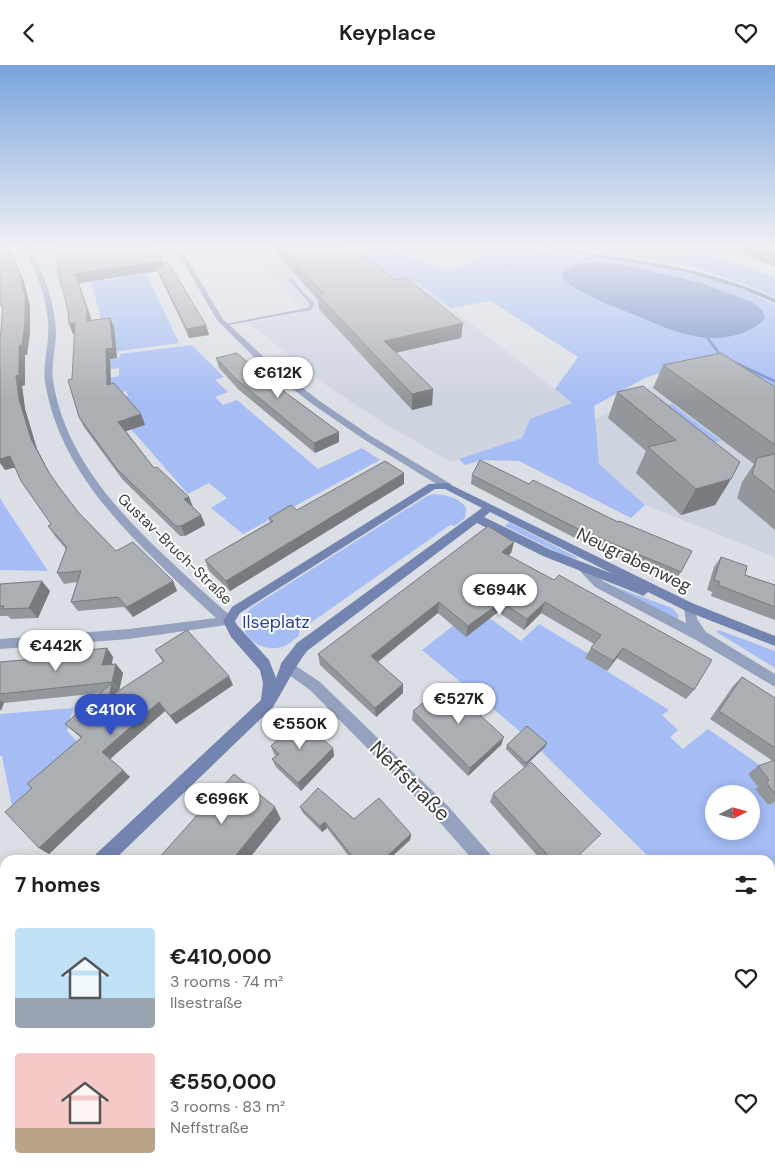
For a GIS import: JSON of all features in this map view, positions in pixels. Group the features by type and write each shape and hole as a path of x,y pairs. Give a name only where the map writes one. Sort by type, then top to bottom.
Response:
{"main road":[{"path":"107,855 268,703 281,683 287,666 302,647 489,508 447,486 434,486 236,610 229,621 232,631 265,665 270,682 268,703"},
{"name":"Neugrabenweg","path":"489,508 690,607"},
{"name":"Neugrabenweg","path":"476,518 584,569 690,607"},
{"path":"690,607 775,641"},
{"path":"265,665 287,666"}],"street":[{"name":"Gustav-Bruch-Straße","path":"48,298 52,335 48,363 49,379 59,426 70,450 86,477 122,521 200,597 229,621"},
{"path":"207,298 225,325 266,364 368,438 447,486"},
{"path":"584,569 599,584 701,636 775,681"},
{"path":"690,607 691,620 701,636"},
{"path":"0,644 119,635 229,621"},
{"name":"Neffstraße","path":"287,666 315,686 442,812 480,855"}],"lane":[{"path":"225,325 309,309 312,304 307,298"}],"shaded area":[{"path":"291,298 438,298 573,403 530,419 522,438 451,462 382,422 326,385 249,323 303,312"},
{"path":"594,298 741,298 752,302 762,310 765,318 748,331 736,335 708,338 668,329"},
{"path":"664,379 775,413 775,557 645,505 599,464 594,421"}],"green space":[{"path":"95,298 158,298 179,343 105,353 114,333 114,327 104,328"},
{"path":"438,298 761,298 775,305 775,413 694,361 645,378 594,406 599,464 645,505 631,518 519,461 481,460 465,465 459,459 522,438 530,419 572,403 555,389 578,357 491,301 451,308"},
{"path":"192,345 224,377 215,380 228,392 215,397 223,405 237,400 318,469 362,448 380,460 243,534 211,508 227,498 209,483 188,494 131,429 144,425 112,399 128,396 126,391 110,395 104,379 119,376 119,368 104,370 104,360 119,358 120,354"},
{"path":"672,404 721,441 698,446 651,408"},
{"name":"Ilseplatz","path":"434,494 448,496 460,501 466,508 465,518 455,526 450,525 299,631 299,636 286,645 272,648 264,647 250,638 245,631 244,624 245,616 251,608 427,496"},
{"path":"0,497 2,502 48,571 0,570"},
{"path":"509,522 578,559 563,555 505,526"},
{"path":"610,585 672,608 679,616 677,619"},
{"path":"476,608 521,641 539,624 589,654 586,658 669,710 662,715 678,730 670,737 683,749 708,729 764,768 748,774 757,785 705,785 705,840 760,840 760,794 768,805 775,802 775,855 647,855 541,751 544,748 522,733 422,650"},
{"path":"719,630 775,651 775,668 716,631"},
{"path":"73,708 67,731 81,745 12,806 2,756 0,756 0,714"}],"building":[{"path":"0,298 25,298 25,323 22,345 19,345 19,375 16,376 19,399 31,439 48,471 78,512 116,551 133,542 173,581 127,607 118,597 71,602 81,571 57,573 67,547 48,526 51,524 21,481 10,456 0,459 0,340 3,306 1,306"},
{"path":"65,298 83,298 87,309 87,321 110,318 113,348 106,349 107,385 114,383 141,414 118,422 154,468 157,467 189,497 184,499 201,515 181,526 176,526 117,469 79,417 68,380 72,379 75,323 69,324"},
{"path":"172,298 190,298 206,325 187,329"},
{"path":"321,298 432,298 463,323 384,341 433,389 412,394"},
{"path":"237,353 267,379 339,432 314,443 236,379 216,358"},
{"path":"721,353 775,387 775,445 663,365"},
{"path":"643,386 740,462 731,479 696,489 648,447 676,440 617,392"},
{"path":"775,454 775,492 752,474 757,458"},
{"path":"480,460 529,484 533,480 618,522 692,551 681,572 578,529 472,475"},
{"path":"385,461 404,473 226,581 205,560 273,521 269,518 291,505 297,510"},
{"path":"488,526 514,542 502,552 554,580 559,575 712,660 694,690 623,648 613,661 591,648 601,635 545,602 527,619 501,602 468,626 439,602 371,656 403,684 375,708 318,654"},
{"path":"721,557 747,566 745,575 775,585 775,607 718,585 720,582 714,580"},
{"path":"42,581 29,608 2,609 4,606 0,606 0,584"},
{"path":"187,630 229,676 170,716 159,702 102,752 123,770 39,848 5,812 32,788 27,784 82,737 65,724 112,683 109,697 164,661 155,650"},
{"path":"107,648 102,665 116,664 112,682 0,694 0,662"},
{"path":"742,677 775,698 775,748 719,711"},
{"path":"446,684 504,737 470,768 413,711"},
{"path":"299,719 333,748 298,783 272,759 279,754 271,746 284,733 284,727 288,722"},
{"path":"527,726 547,743 526,763 507,745"},
{"path":"775,760 775,794 766,782 769,780 758,766"},
{"path":"531,762 601,834 579,855 548,855 493,794"},
{"path":"234,774 275,807 236,855 161,855"},
{"path":"318,788 354,819 379,798 411,834 388,855 351,855 325,822 320,826 300,807"}],"waterway":[{"path":"704,333 718,352"},
{"path":"736,363 775,382"}]}
